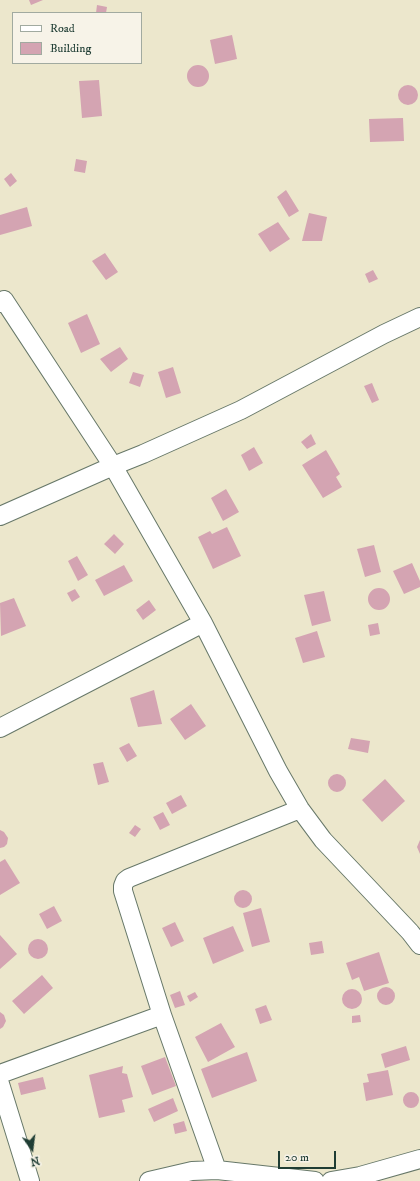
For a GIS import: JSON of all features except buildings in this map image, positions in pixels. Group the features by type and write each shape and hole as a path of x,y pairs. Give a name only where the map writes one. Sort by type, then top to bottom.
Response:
{"street":[{"path":"1,299 113,466 203,623 278,771 300,809 323,840 420,945"},
{"path":"0,516 241,410 384,334 420,317"},
{"path":"0,728 203,623"},
{"path":"217,1170 162,1015 123,891 123,886 125,881 129,878 300,809"},
{"path":"0,1074 162,1015"},
{"path":"0,1084 30,1181"},
{"path":"331,1181 360,1176 420,1159"},
{"path":"149,1181 192,1171 217,1170 315,1181"}]}
